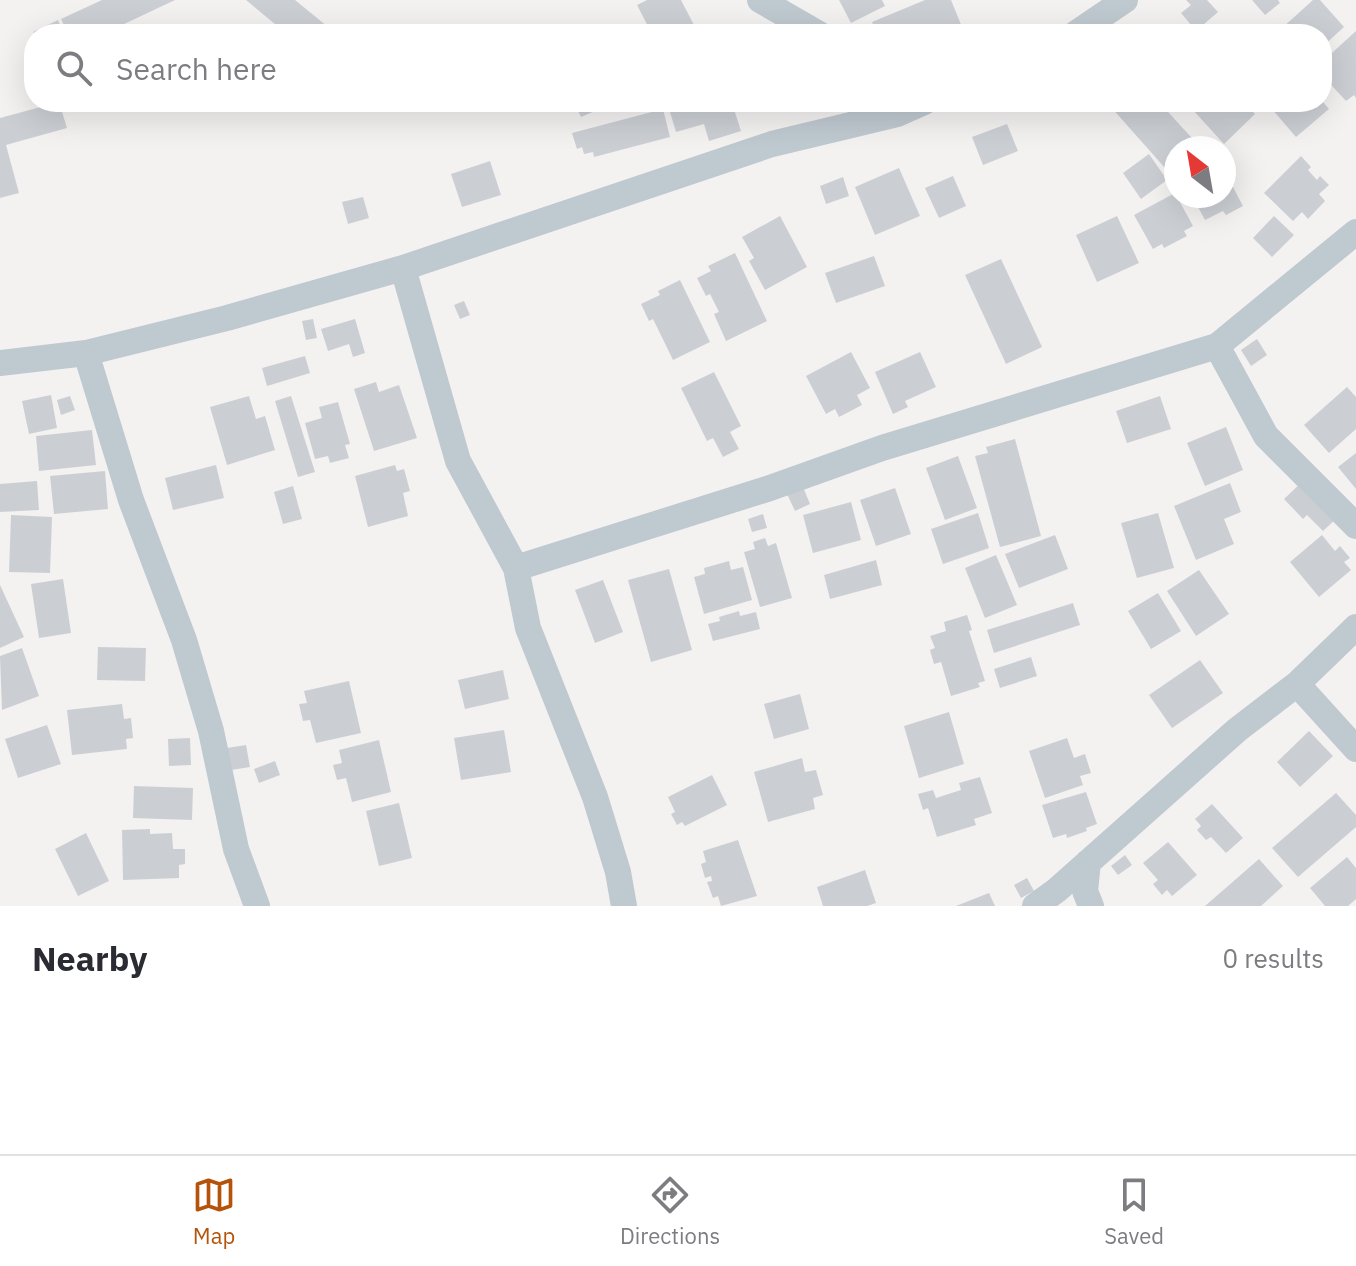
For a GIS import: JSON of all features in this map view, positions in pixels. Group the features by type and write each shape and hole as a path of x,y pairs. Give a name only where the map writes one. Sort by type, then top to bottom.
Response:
{"street":[{"path":"760,0 802,24"},
{"path":"1090,24 1125,0"},
{"path":"0,363 86,353 227,318 403,268 772,144 881,112"},
{"path":"516,568 770,488 882,448 1217,346 1356,232"},
{"path":"403,268 458,461 516,568 528,628 595,797 618,872 624,906"},
{"path":"1217,346 1266,436 1356,526"},
{"path":"86,353 131,500 184,640 211,731 236,849 257,906"},
{"path":"1035,906 1237,730 1297,684 1356,627"},
{"path":"1297,684 1356,749"},
{"path":"1088,862 1085,891 1091,906"}],"building":[{"path":"102,0 175,0 124,24 63,24 61,19"},
{"path":"246,0 295,0 324,24 275,24"},
{"path":"647,0 681,0 693,24 647,24 637,5"},
{"path":"839,0 882,0 885,6 851,23"},
{"path":"925,0 951,0 961,24 873,24"},
{"path":"1186,0 1207,0 1218,12 1204,24 1190,24 1181,13 1191,5"},
{"path":"1252,0 1278,0 1280,3 1265,15"},
{"path":"1313,0 1320,0 1344,27 1332,38 1332,24 1286,24"},
{"path":"1356,31 1356,98 1354,95 1346,101 1332,86 1332,53"},
{"path":"24,111 62,112 67,128 6,145 19,193 0,198 0,118"},
{"path":"652,112 664,112 670,137 594,157 593,152 584,154 582,147 577,149 572,133"},
{"path":"670,112 735,112 741,131 709,141 704,124 676,132"},
{"path":"1115,112 1168,112 1190,136 1164,136 1164,167"},
{"path":"1195,112 1253,112 1255,114 1232,136 1217,136"},
{"path":"1274,112 1325,112 1296,137"},
{"path":"1007,124 1018,151 983,165 972,137"},
{"path":"1149,154 1164,176 1164,182 1141,199 1123,173"},
{"path":"1301,156 1317,180 1320,176 1329,185 1319,194 1325,201 1308,219 1302,212 1293,221 1264,193"},
{"path":"490,161 501,195 462,207 451,174"},
{"path":"899,168 920,216 875,235 855,187"},
{"path":"953,176 966,206 939,218 925,188"},
{"path":"843,177 849,196 826,204 820,186"},
{"path":"1236,193 1243,206 1226,215 1223,211 1205,220 1198,208 1236,208"},
{"path":"363,197 369,218 348,224 342,202"},
{"path":"1164,199 1164,208 1183,208 1193,226 1184,231 1187,236 1164,248 1162,244 1153,249 1134,215"},
{"path":"780,216 807,267 765,290 749,261 754,258 742,237"},
{"path":"1117,216 1139,263 1097,282 1076,235"},
{"path":"1274,216 1294,235 1272,257 1253,238"},
{"path":"735,253 767,321 726,341 714,314 719,312 697,278 711,271 708,266"},
{"path":"874,256 885,286 836,303 825,273"},
{"path":"1001,259 1042,347 1006,364 965,275"},
{"path":"680,280 710,342 673,360 653,319 649,321 641,304"},
{"path":"464,301 470,315 460,319 454,305"},
{"path":"313,319 317,338 306,340 302,321"},
{"path":"355,319 365,353 353,357 349,344 328,351 321,329"},
{"path":"1257,339 1267,355 1251,366 1241,350"},
{"path":"851,352 870,388 857,395 862,405 839,417 835,409 826,414 806,376"},
{"path":"920,352 936,387 905,401 908,407 893,414 875,372"},
{"path":"305,356 310,373 267,386 262,368"},
{"path":"714,372 741,426 730,432 739,449 723,457 713,438 707,441 681,388"},
{"path":"376,382 379,392 399,385 417,438 374,451 354,389"},
{"path":"1347,387 1356,397 1356,429 1329,453 1304,425"},
{"path":"51,395 57,428 29,434 22,401"},
{"path":"70,396 75,410 61,415 57,400"},
{"path":"249,396 256,419 265,416 275,450 227,465 210,407"},
{"path":"291,396 315,472 298,477 275,401"},
{"path":"1160,396 1171,429 1127,443 1116,411"},
{"path":"338,402 350,444 345,445 349,458 330,463 328,456 315,459 305,423 322,418 319,407"},
{"path":"1226,427 1243,470 1205,486 1187,443"},
{"path":"92,430 96,465 39,471 36,436"},
{"path":"1015,439 1041,536 1000,547 975,456 988,453 986,447"},
{"path":"1356,453 1356,489 1338,467"},
{"path":"958,456 977,508 945,520 926,468"},
{"path":"216,465 224,498 173,510 165,478"},
{"path":"395,465 397,471 404,469 410,491 403,493 408,516 368,527 355,476"},
{"path":"105,471 108,509 54,514 50,476"},
{"path":"37,481 39,510 0,512 0,484"},
{"path":"1303,481 1338,517 1323,531 1307,515 1303,519 1284,499"},
{"path":"1230,483 1241,512 1224,519 1234,544 1196,560 1174,506"},
{"path":"293,486 302,519 283,524 274,492"},
{"path":"803,487 810,504 795,511 787,494"},
{"path":"895,488 911,534 876,546 860,500"},
{"path":"851,502 861,540 813,553 803,515"},
{"path":"978,513 989,548 943,564 931,529"},
{"path":"1158,513 1174,568 1137,578 1121,523"},
{"path":"763,514 767,528 752,532 748,519"},
{"path":"11,515 52,517 50,573 9,572"},
{"path":"1055,535 1068,569 1019,588 1005,554"},
{"path":"1322,535 1335,551 1340,546 1350,558 1344,562 1351,570 1319,597 1290,562"},
{"path":"765,538 768,546 776,543 792,598 760,607 744,552 755,549 753,542"},
{"path":"996,555 1017,605 985,618 965,568"},
{"path":"876,560 882,585 830,599 824,575"},
{"path":"729,561 731,570 743,567 752,600 704,614 694,577 705,574 704,568"},
{"path":"669,569 692,650 651,662 628,580"},
{"path":"1199,570 1229,614 1196,636 1167,591"},
{"path":"63,579 71,633 39,638 31,584"},
{"path":"603,580 623,632 595,643 575,590"},
{"path":"0,585 24,637 0,648"},
{"path":"1158,593 1181,631 1151,649 1128,611"},
{"path":"1073,603 1080,625 994,653 987,630"},
{"path":"739,611 740,616 756,612 760,629 713,641 708,624"},
{"path":"967,615 985,681 978,683 980,687 951,696 941,662 934,664 930,650 935,648 930,636 946,631 944,622"},
{"path":"98,647 146,648 145,681 97,680"},
{"path":"22,648 39,696 2,710 0,656"},
{"path":"1031,657 1037,676 1000,688 994,669"},
{"path":"1200,660 1223,693 1172,728 1149,695"},
{"path":"503,670 509,699 465,709 458,680"},
{"path":"349,681 361,733 316,743 310,720 303,721 299,704 307,703 304,691"},
{"path":"800,694 809,729 774,739 764,704"},
{"path":"122,704 124,719 131,718 133,738 126,739 127,749 72,755 67,710"},
{"path":"949,712 964,764 919,778 904,726"},
{"path":"47,725 61,764 18,778 5,739"},
{"path":"504,730 511,772 461,780 454,738"},
{"path":"1309,731 1333,756 1300,787 1277,762"},
{"path":"190,738 191,765 169,766 168,739"},
{"path":"1067,738 1074,758 1085,754 1091,773 1080,776 1083,785 1045,798 1029,751"},
{"path":"379,740 391,792 352,802 346,778 337,780 333,765 342,763 339,750"},
{"path":"246,745 250,767 231,770 227,748"},
{"path":"802,758 805,772 816,770 823,795 813,798 815,809 768,822 754,772"},
{"path":"275,761 280,775 259,783 254,769"},
{"path":"712,775 727,805 685,826 682,822 677,825 668,797"},
{"path":"980,777 992,813 974,819 976,825 937,837 928,808 923,810 918,794 933,790 936,798 961,790 959,783"},
{"path":"134,786 193,788 192,820 133,818"},
{"path":"1086,792 1097,824 1067,838 1066,834 1053,838 1042,805"},
{"path":"1336,793 1356,815 1356,827 1298,877 1272,848"},
{"path":"399,803 412,858 379,866 366,811"},
{"path":"1212,804 1243,838 1226,853 1211,837 1206,840 1197,830 1201,826 1195,819"},
{"path":"150,829 150,834 172,833 173,849 185,849 185,864 179,865 179,878 123,880 122,830"},
{"path":"86,833 109,881 78,896 55,849"},
{"path":"738,840 757,896 721,906 718,896 713,898 707,882 712,881 711,876 705,878 701,864 706,862 703,851"},
{"path":"1168,842 1197,875 1172,896 1167,890 1162,895 1153,884 1158,880 1143,863"},
{"path":"1125,855 1132,865 1118,875 1111,866"},
{"path":"1347,857 1356,868 1356,899 1348,906 1325,906 1310,888"},
{"path":"1259,859 1283,886 1261,906 1205,906"},
{"path":"865,870 876,903 867,906 823,906 817,887"},
{"path":"1027,878 1034,891 1021,898 1014,885"},
{"path":"989,893 995,906 956,906"}]}
